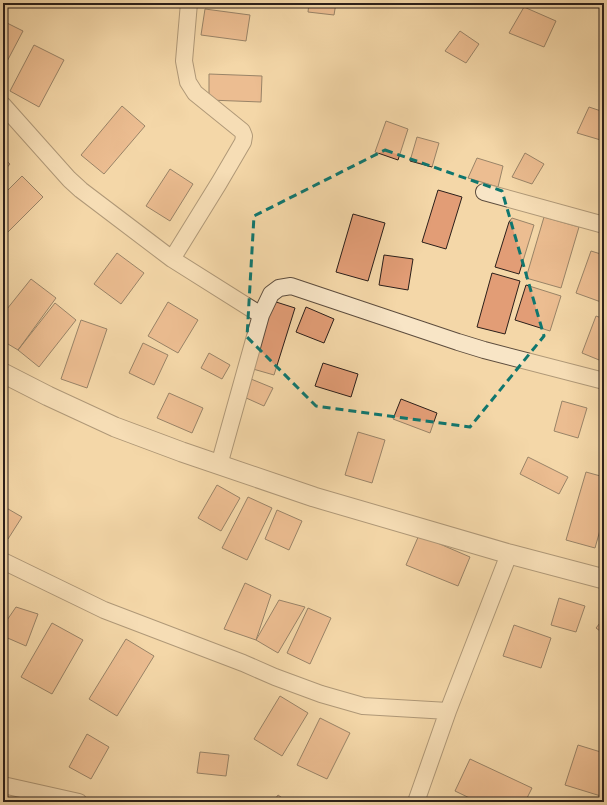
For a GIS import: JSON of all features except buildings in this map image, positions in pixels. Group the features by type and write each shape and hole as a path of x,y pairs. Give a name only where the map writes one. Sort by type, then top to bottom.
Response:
{"street":[{"path":"172,259 219,183 243,142 244,136 242,131 195,93 188,82 184,61 190,3"},
{"path":"3,106 69,180 81,190 172,259 261,315"},
{"path":"484,192 604,225"},
{"path":"219,464 261,315 271,294 279,288 291,286 484,350 604,381"},
{"path":"3,372 48,396 115,427 182,452 314,497 509,554 604,579"},
{"path":"416,802 448,711 509,554"},
{"path":"3,561 104,610 243,663 275,678 321,694 363,706 448,711"},
{"path":"3,785 29,797 79,802"}],"highlighted area":[{"path":"385,150 502,191 544,336 470,427 316,406 247,337 254,216"}]}
